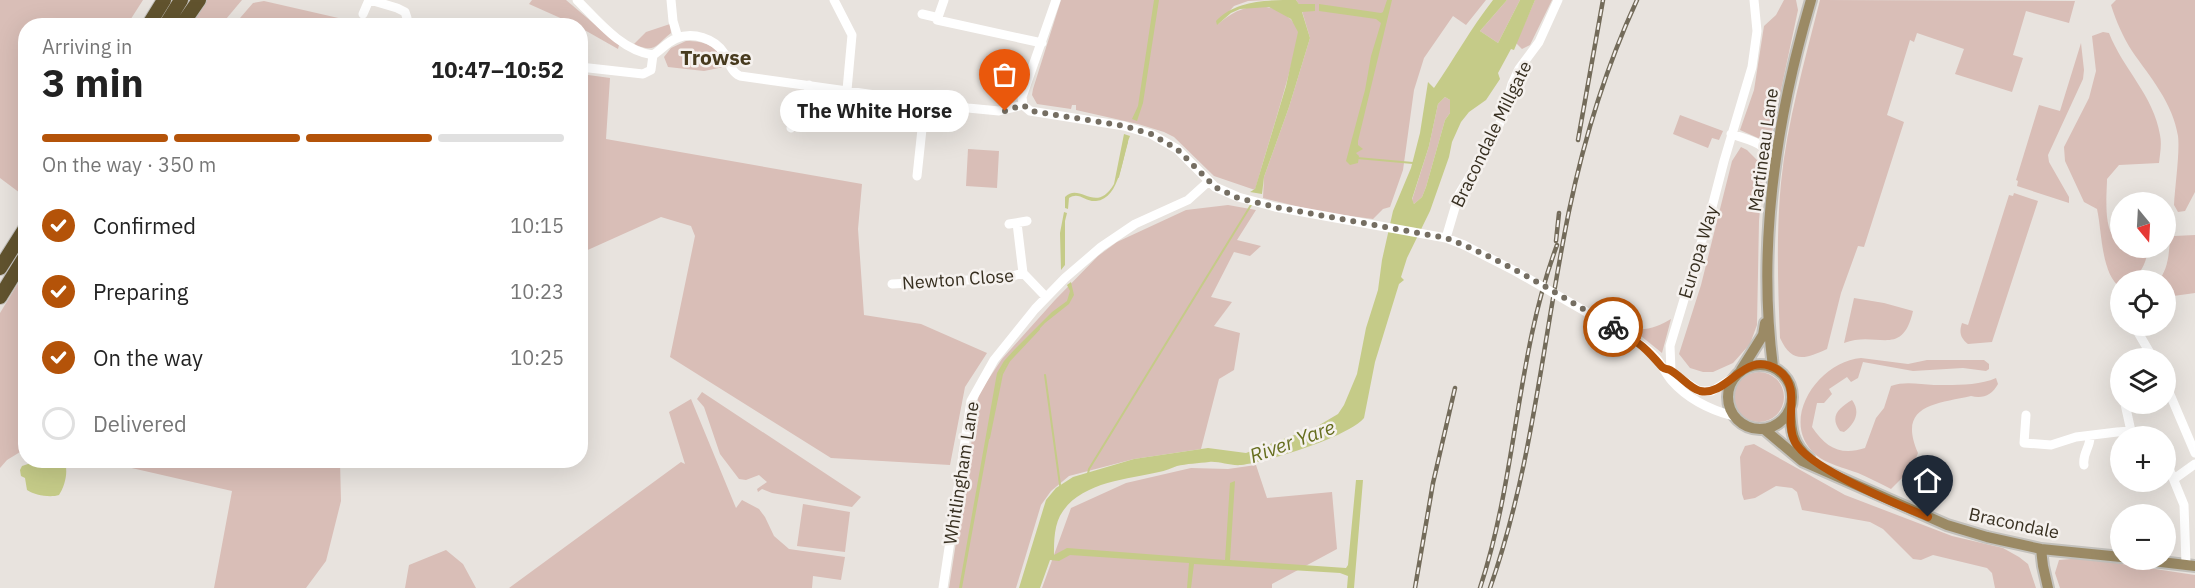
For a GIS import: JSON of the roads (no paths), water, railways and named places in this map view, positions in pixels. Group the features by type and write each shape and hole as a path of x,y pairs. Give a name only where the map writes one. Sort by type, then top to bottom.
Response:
{"highway":[{"path":"147,18 157,0"},
{"path":"153,18 164,0"},
{"path":"170,18 181,0"},
{"path":"187,18 199,0"},
{"path":"0,268 18,239"},
{"path":"0,298 18,268"},
{"path":"0,298 18,274"}],"main road":[{"name":"Martineau Lane","path":"1773,368 1768,306 1769,228 1773,169 1784,103 1810,0"},
{"name":"Martineau Lane","path":"1737,374 1763,335 1768,306"},
{"path":"1753,365 1764,365 1773,368 1786,378 1791,388 1792,398 1785,417 1774,426 1764,429 1745,426 1733,416 1727,398 1728,388 1737,374 1753,365"},
{"name":"Bracondale","path":"1790,408 1791,432 1801,451 1811,460 1838,476"},
{"name":"Bracondale","path":"1764,429 1802,461 1954,527 2041,549 2110,556"},
{"path":"2041,549 2048,588"},
{"path":"2176,563 2191,565"}],"street":[{"path":"363,14 369,0 402,10 407,18"},
{"path":"577,0 621,41 645,54 653,55 678,38 695,36 710,40 723,51 734,73 740,76 999,111 1023,105 1032,111 1139,130 1177,149 1209,181 1238,198 1275,207 1446,238 1464,245 1515,270 1637,341 1667,369 1699,390 1712,391 1737,374"},
{"path":"671,0 673,21 678,38"},
{"path":"834,0 852,35 847,90"},
{"path":"937,20 945,0"},
{"path":"1023,105 1022,97 1056,0"},
{"name":"Bracondale Millgate","path":"1446,238 1459,194 1486,152 1504,112 1519,69 1539,42 1558,0"},
{"name":"Europa Way","path":"1667,369 1670,346 1752,67 1757,32 1754,0"},
{"path":"922,14 935,17 937,20 1042,43"},
{"path":"588,68 643,74 651,70 653,55"},
{"path":"791,128 805,115 809,85"},
{"path":"917,176 926,101"},
{"path":"805,115 816,124"},
{"path":"1731,134 1762,145 1771,158 1773,169"},
{"name":"Whitlingham Lane","path":"943,588 973,394 994,360 1046,297 1101,247 1135,224 1188,200 1209,181"},
{"name":"Newton Close","path":"1018,223 1023,273 1046,297"},
{"name":"Newton Close","path":"892,284 1006,278 1023,273"},
{"path":"1667,369 1673,382 1711,410 1733,416"},
{"path":"2176,408 2195,453"},
{"path":"2026,415 2024,443 2051,445 2064,439 2110,434"},
{"path":"2084,465 2082,458 2090,445 2090,436"},
{"path":"2176,478 2195,464"},
{"path":"2176,485 2184,504 2191,565"}],"water":[{"path":"1154,0 1159,0 1143,103 1137,121 1132,119 1138,106"},
{"path":"1296,0 1299,4 1315,4 1315,11 1302,12 1310,38 1264,177 1262,194 1250,192 1255,189 1286,86 1298,32 1291,19 1269,7 1240,9 1231,13 1217,25 1216,21 1242,5 1263,1"},
{"path":"1387,0 1392,0 1358,141 1358,145 1363,149 1356,153 1359,156 1358,163 1350,165 1346,161 1381,23 1376,19 1319,11 1319,4 1381,13"},
{"name":"River Yare","path":"1493,0 1507,0 1480,31 1498,43 1520,0 1535,0 1514,50 1511,49 1498,73 1500,79 1486,100 1469,112 1461,122 1452,142 1430,211 1407,258 1401,277 1404,280 1399,284 1375,362 1364,418 1342,433 1306,448 1269,459 1241,465 1213,462 1181,465 1161,472 1107,483 1072,501 1063,511 1056,527 1054,555 1067,548 1225,560 1230,483 1235,481 1230,560 1346,568 1356,480 1363,480 1354,588 1347,588 1348,576 1340,573 1194,564 1191,588 1187,588 1189,563 1070,555 1059,561 1050,560 1040,588 1019,588 1046,500 1056,488 1073,477 1134,459 1208,448 1246,453 1316,427 1338,414 1357,374 1366,328 1378,290 1393,211 1411,168 1420,133 1428,82 1434,88","holes":["1445,97 1450,100 1450,113 1445,120 1426,187 1422,197 1414,204 1412,199 1429,146 1438,104"]},
{"path":"1124,134 1130,136 1116,184 1111,193 1096,201 1073,196 1069,198 1068,209 1065,208 1065,197 1071,193 1095,198 1107,193 1114,184"},
{"path":"1064,212 1067,213 1065,265 1061,270 1060,233"},
{"path":"1071,282 1074,295 1069,304 1045,323 1007,363 1001,374 962,588 959,588 997,373 1015,349 1052,312 1067,301 1070,291 1067,285"},
{"path":"21,468 66,468 66,478 59,495 42,496 27,490 25,478 21,476"}],"waterway":[{"path":"1118,177 1127,142"},
{"path":"1357,158 1413,163"},
{"path":"1088,474 1251,205"},
{"path":"989,438 1002,374 1009,361 1039,329"},
{"path":"1045,375 1060,485"}],"railway":[{"path":"1578,140 1603,0"},
{"path":"1490,588 1517,495 1569,211 1582,157 1606,77 1637,0"},
{"path":"1556,241 1559,213"},
{"path":"1480,588 1502,503 1533,329 1543,287 1557,245"},
{"path":"1415,588 1433,483 1455,388"}],"place":[{"name":"The White Horse","path":"1005,111"}],"district":[{"name":"Trowse","path":"716,57"}]}
